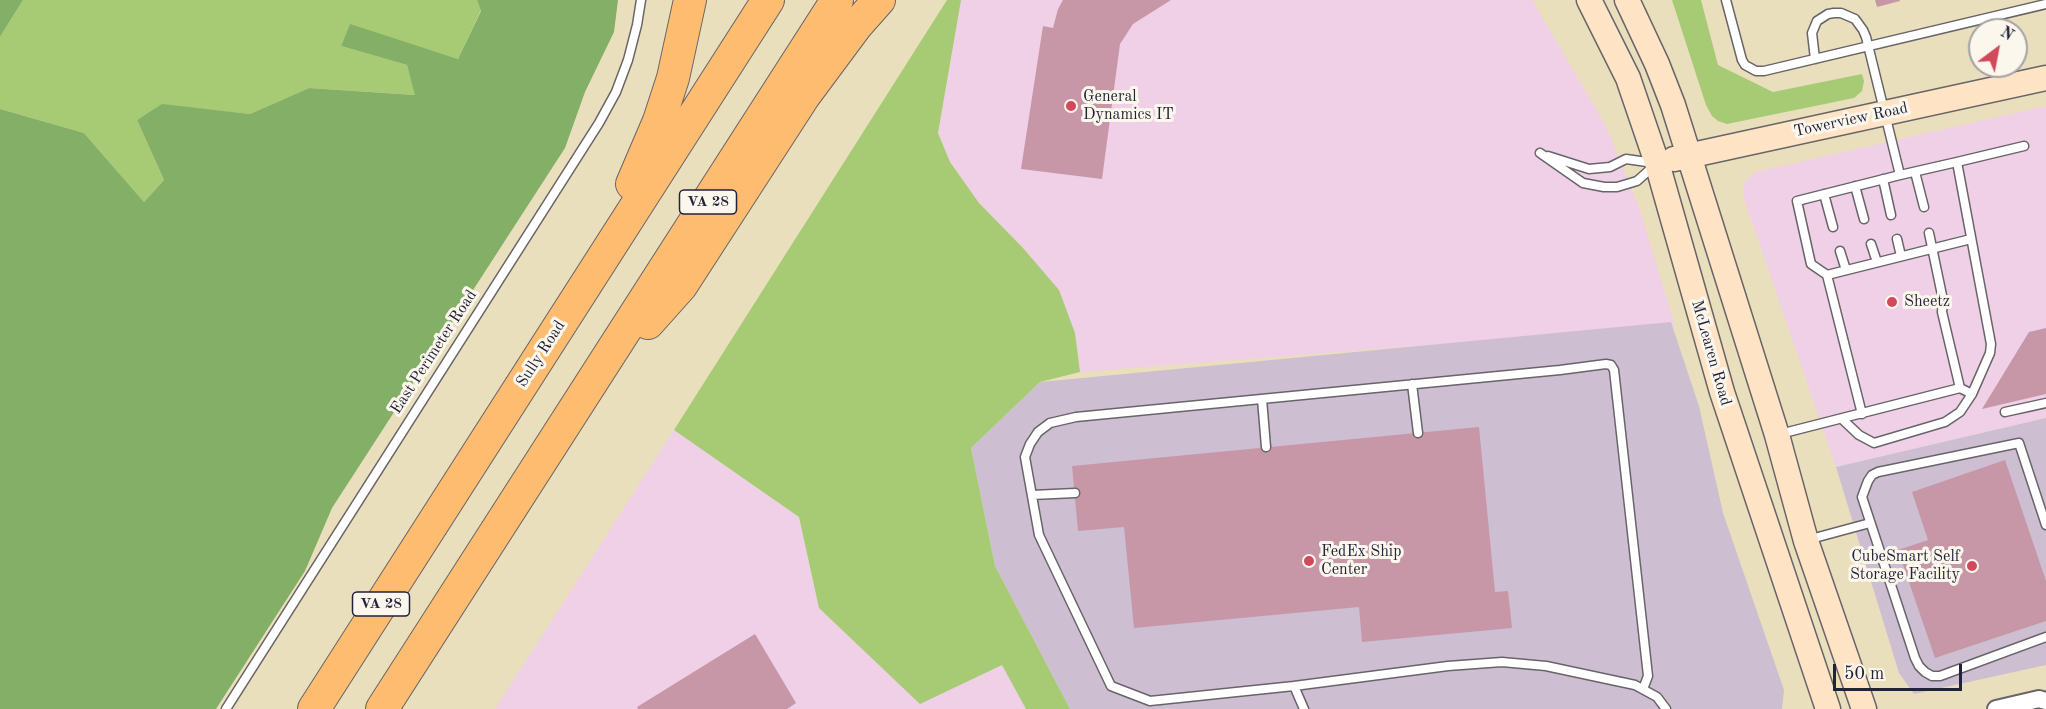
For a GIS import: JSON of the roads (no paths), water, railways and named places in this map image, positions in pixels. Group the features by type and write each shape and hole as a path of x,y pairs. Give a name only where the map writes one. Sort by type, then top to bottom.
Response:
{"highway":[{"path":"587,283 659,121 673,78 690,0"},
{"name":"Sully Road","path":"314,709 768,0"},
{"name":"VA 28","path":"382,709 837,0"},
{"path":"578,403 681,286 804,96 856,26 879,0"}],"main road":[{"name":"McLearen Road","path":"1588,0 1628,78 1657,163 1722,392 1828,709"},
{"path":"1627,0 1657,64 1689,155 1777,435 1806,541 1863,709"},
{"name":"Towerview Road","path":"1657,163 2046,78"}],"street":[{"path":"1996,709 2039,699 2046,701"}],"lane":[{"name":"East Perimeter Road","path":"226,709 599,123 616,92 628,60 638,25 641,0"},
{"path":"1726,0 1742,60 1750,68 1764,71 2046,4"},
{"path":"1815,59 1812,33 1817,21 1828,14 1842,13 1855,19 1863,30 1900,175"},
{"path":"1862,414 1827,275 1811,264 1797,201 2024,146"},
{"path":"1540,153 1589,169 1600,170 1626,159 1657,163 1637,181 1617,187 1604,187 1582,183 1540,153"},
{"path":"1842,419 1859,435 1874,443 1945,423 1960,412 1972,394 1990,353 1991,344 1957,162"},
{"path":"1915,172 1924,207"},
{"path":"1883,179 1892,215"},
{"path":"1855,186 1864,219"},
{"path":"1824,194 1833,227"},
{"path":"1929,233 1943,300 1942,312 1960,388"},
{"path":"1897,239 1901,256"},
{"path":"1827,275 1971,239"},
{"path":"1871,244 1877,262"},
{"path":"1840,251 1846,270"},
{"path":"1643,689 1648,676 1614,370 1611,365 1076,417 1050,423 1038,432 1030,444 1025,457 1039,535 1112,686 1150,701 1294,686 1438,667 1502,662 1546,666 1596,676 1643,689 1657,697 1665,709"},
{"path":"1412,384 1418,433"},
{"path":"1777,435 1960,388 1972,394"},
{"path":"1262,399 1266,447"},
{"path":"2005,412 2046,404"},
{"path":"2046,525 2019,443 1878,472 1868,482 1862,497 1915,657 1925,672 1932,676 1940,676 2046,637"},
{"path":"1032,495 1075,493"},
{"path":"1806,541 1870,522"},
{"path":"1294,686 1304,709"}],"place":[{"name":"General Dynamics IT","path":"1071,106"},
{"name":"Sheetz","path":"1892,302"},
{"name":"FedEx Ship Center","path":"1309,561"},
{"name":"CubeSmart Self Storage Facility","path":"1972,566"}]}
